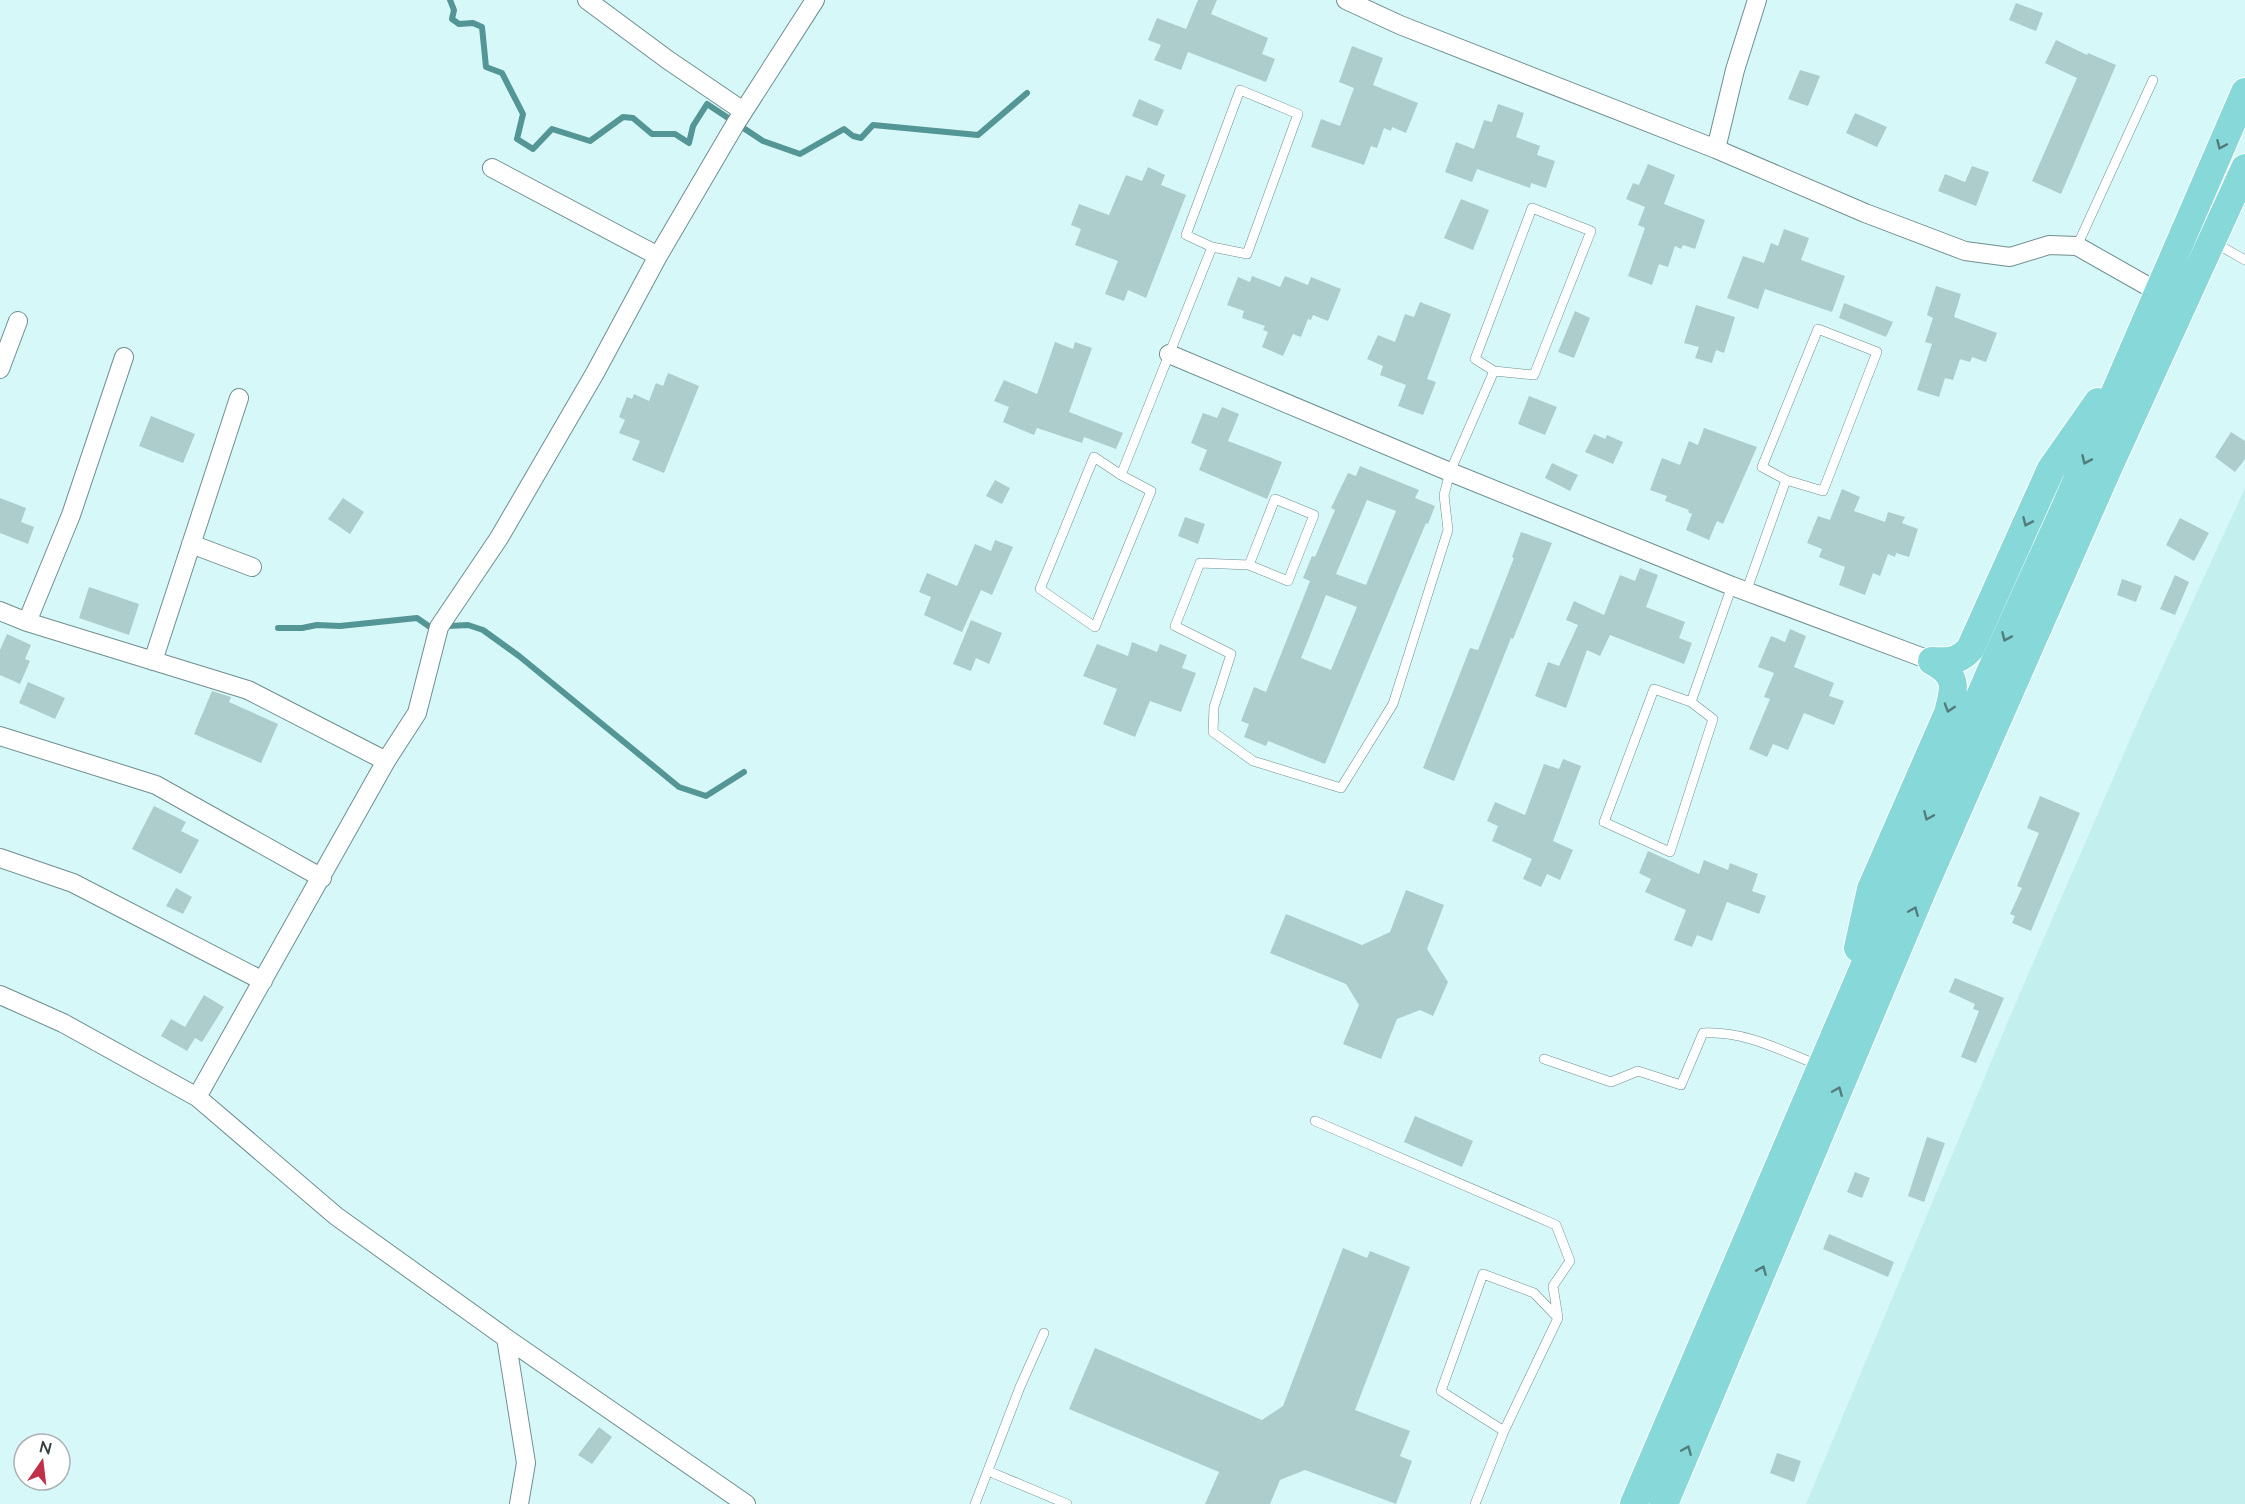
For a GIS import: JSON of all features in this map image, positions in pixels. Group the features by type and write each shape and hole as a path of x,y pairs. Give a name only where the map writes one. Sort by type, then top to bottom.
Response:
{"main road":[{"path":"1634,1504 1990,673 2135,348 2245,92"},
{"path":"1664,1504 1922,891 2109,466 2245,168"},
{"path":"1932,661 1951,662 1963,657 1970,649 2051,469 2135,348"},
{"path":"1842,1018 1871,889 1948,713 1954,692 1953,679 1946,668 1932,661"}],"street":[{"path":"587,0 668,60 743,111"},
{"path":"197,1097 386,761 417,713 439,627 499,538 595,373 658,256 743,111 815,0"},
{"path":"1346,0 1421,33 1716,149 1865,213 1965,251 2010,257 2049,245 2076,246 2158,292"},
{"path":"1716,149 1735,70 1757,0"},
{"path":"492,168 658,256"},
{"path":"0,369 18,321"},
{"path":"1169,354 1450,472 1739,589 1932,661"},
{"path":"27,622 71,515 124,357"},
{"path":"153,661 239,398"},
{"path":"191,544 252,567"},
{"path":"0,611 27,622 248,690 386,761"},
{"path":"0,736 156,785 322,878"},
{"path":"0,858 73,883 263,981"},
{"path":"0,995 63,1023 197,1097 336,1216 506,1338 746,1504"},
{"path":"506,1338 526,1463 519,1504"}],"lane":[{"path":"2076,246 2153,80"},
{"path":"1240,90 1298,114 1247,254 1212,247 1186,235 1240,90"},
{"path":"1532,208 1591,231 1534,375 1494,371 1475,359 1532,208"},
{"path":"2212,242 2245,260"},
{"path":"1121,475 1212,247"},
{"path":"1818,328 1877,352 1823,491 1786,480 1762,467 1818,328"},
{"path":"1249,565 1275,499 1314,515 1288,581 1249,565 1200,563 1175,626 1231,654 1214,706 1213,732 1253,761 1341,788 1393,704 1448,530 1444,495 1450,472 1494,371"},
{"path":"1094,457 1121,475 1151,491 1095,627 1040,588 1094,457"},
{"path":"1690,702 1786,480"},
{"path":"1654,689 1690,702 1713,719 1670,852 1604,822 1654,689"},
{"path":"1544,1059 1611,1082 1638,1071 1681,1085 1703,1033 1722,1032 1755,1040 1822,1067"},
{"path":"1315,1121 1556,1225 1570,1261 1553,1286 1558,1318 1504,1431 1475,1504"},
{"path":"1504,1431 1441,1391 1483,1274 1534,1293 1558,1318"},
{"path":"975,1504 1044,1333"},
{"path":"988,1471 1067,1504"}],"shaded area":[{"path":"2245,488 2245,1504 1806,1504 2014,1007 2141,714"}],"building":[{"path":"1198,0 1217,0 1211,14 1268,38 1262,54 1275,59 1266,82 1188,52 1181,70 1154,60 1161,45 1148,40 1157,18 1186,29"},
{"path":"2016,3 2043,13 2036,31 2009,20"},
{"path":"2056,40 2087,55 2088,53 2116,65 2061,194 2032,181 2077,78 2045,63"},
{"path":"1352,46 1383,58 1373,85 1418,103 1406,133 1392,127 1391,131 1384,128 1377,148 1371,146 1364,165 1311,147 1321,119 1340,126 1354,88 1339,82"},
{"path":"1800,70 1820,76 1808,106 1788,99"},
{"path":"1139,99 1164,110 1157,126 1132,116"},
{"path":"1498,104 1524,113 1516,137 1540,146 1537,155 1555,161 1546,188 1531,183 1530,188 1477,169 1472,182 1445,172 1456,142 1474,149 1484,120 1492,122"},
{"path":"1855,113 1887,127 1877,147 1846,133"},
{"path":"1648,164 1675,175 1664,204 1705,220 1695,249 1683,245 1681,249 1675,246 1668,267 1659,264 1652,285 1628,276 1645,228 1638,225 1645,207 1626,199 1633,183 1639,185"},
{"path":"1972,166 1989,172 1976,206 1938,191 1945,174 1965,182"},
{"path":"1148,167 1165,175 1161,185 1186,195 1146,298 1128,290 1124,301 1105,294 1118,261 1075,245 1081,229 1071,225 1079,204 1109,215 1126,175 1142,181"},
{"path":"1461,199 1489,210 1473,250 1444,238"},
{"path":"1784,229 1809,238 1801,260 1845,276 1832,312 1765,289 1758,309 1727,298 1743,256 1764,263 1771,243 1778,246"},
{"path":"1252,276 1280,287 1285,276 1308,285 1311,277 1341,289 1328,321 1313,315 1311,320 1308,319 1301,337 1293,334 1283,356 1262,347 1268,332 1263,330 1265,326 1242,318 1244,311 1227,305 1238,277 1250,282"},
{"path":"1936,286 1961,294 1954,317 1997,333 1986,362 1972,357 1970,362 1960,359 1953,380 1945,378 1939,397 1917,390 1932,344 1925,342 1933,318 1927,315"},
{"path":"1420,302 1451,314 1427,379 1436,382 1423,415 1398,406 1406,385 1380,375 1383,366 1367,359 1378,335 1395,342 1405,314 1414,317"},
{"path":"1844,303 1893,322 1886,337 1839,318"},
{"path":"1696,305 1735,317 1724,353 1716,350 1712,363 1695,358 1699,347 1684,343"},
{"path":"1575,311 1590,318 1574,358 1558,352"},
{"path":"1055,342 1073,349 1075,342 1092,348 1069,412 1123,433 1116,449 1084,437 1082,443 1037,428 1034,435 1003,422 1009,407 994,401 1004,380 1037,394"},
{"path":"668,373 699,386 664,473 632,460 640,441 619,433 625,420 619,417 627,397 632,399 634,394 649,401 656,383 663,386"},
{"path":"1529,396 1557,407 1545,435 1518,424"},
{"path":"1222,407 1239,414 1228,441 1282,462 1267,499 1199,470 1207,450 1191,443 1203,413 1217,418"},
{"path":"151,416 195,434 183,463 139,446"},
{"path":"1704,428 1757,447 1723,524 1717,521 1709,540 1686,530 1692,514 1688,512 1689,510 1665,501 1667,496 1650,490 1662,458 1680,465 1689,441 1698,445"},
{"path":"2231,432 2245,441 2245,459 2235,472 2215,457"},
{"path":"1594,434 1605,439 1607,435 1623,442 1613,464 1585,452"},
{"path":"1552,463 1578,475 1570,491 1545,478"},
{"path":"1360,466 1419,490 1415,498 1435,506 1325,764 1268,741 1266,746 1244,737 1249,724 1241,721 1254,687 1266,692 1310,581 1303,578 1312,556 1315,557 1335,510 1331,508 1348,473 1356,476","holes":["1367,500 1396,511 1366,585 1336,574","1326,595 1357,607 1331,670 1301,658"]},
{"path":"995,480 1010,488 1002,504 986,496"},
{"path":"1842,489 1860,497 1854,511 1885,522 1888,512 1905,517 1902,523 1918,529 1909,557 1896,553 1895,557 1888,554 1880,576 1873,573 1865,595 1839,585 1845,567 1819,557 1822,549 1807,543 1818,516 1830,520"},
{"path":"0,498 26,508 21,522 34,527 28,544 0,533"},
{"path":"343,498 364,512 350,534 328,519"},
{"path":"1185,517 1205,524 1198,544 1178,536"},
{"path":"2180,518 2209,533 2194,561 2166,545"},
{"path":"1521,532 1552,543 1454,781 1423,768 1470,648 1478,650 1514,558 1512,557"},
{"path":"995,540 1013,547 992,595 981,590 962,632 924,615 931,597 919,592 927,573 957,586 975,544 991,551"},
{"path":"1640,568 1658,575 1646,607 1685,622 1679,638 1692,643 1684,664 1610,635 1600,656 1587,650 1566,708 1535,696 1548,662 1559,666 1578,625 1566,620 1574,601 1604,615 1620,575 1635,581"},
{"path":"2175,575 2189,582 2175,615 2160,609"},
{"path":"2122,579 2142,586 2136,602 2117,595"},
{"path":"89,587 139,604 129,635 79,618"},
{"path":"971,620 1002,633 989,664 976,658 971,671 953,664"},
{"path":"1790,629 1806,636 1794,667 1834,683 1829,696 1844,701 1834,725 1804,713 1788,750 1773,744 1767,757 1749,749 1770,699 1764,697 1774,673 1758,667 1771,636 1785,642"},
{"path":"7,634 31,645 25,659 30,661 20,684 0,675 0,650"},
{"path":"1132,642 1157,652 1160,644 1187,655 1182,668 1196,673 1181,712 1150,701 1135,737 1103,724 1117,689 1083,676 1097,644 1128,656"},
{"path":"28,682 65,698 55,719 19,703"},
{"path":"212,691 231,697 229,702 278,724 261,763 194,734"},
{"path":"1563,759 1581,766 1553,841 1573,850 1560,880 1547,874 1541,887 1523,879 1532,859 1492,841 1498,826 1487,821 1495,802 1525,815 1544,764 1559,769"},
{"path":"2040,796 2080,813 2031,931 2012,923 2015,916 2010,914 2022,888 2017,886 2039,833 2027,828"},
{"path":"154,806 186,822 181,831 199,840 181,874 132,849"},
{"path":"1648,851 1699,874 1704,860 1728,870 1730,863 1758,874 1752,891 1766,896 1759,914 1727,902 1712,941 1697,935 1692,947 1674,940 1686,910 1645,892 1651,879 1639,873"},
{"path":"176,888 192,897 183,914 166,906"},
{"path":"1406,890 1444,905 1427,949 1448,982 1433,1016 1420,1010 1397,1019 1381,1059 1343,1044 1359,1005 1346,984 1270,953 1286,914 1362,945 1390,932"},
{"path":"1955,978 2004,998 1976,1063 1961,1057 1979,1011 1973,1009 1975,1004 1949,992"},
{"path":"204,995 224,1007 202,1042 195,1038 187,1051 161,1036 171,1019 185,1027"},
{"path":"1415,1116 1473,1141 1462,1167 1404,1142"},
{"path":"1927,1137 1945,1143 1924,1202 1908,1196"},
{"path":"1855,1172 1870,1178 1862,1198 1847,1192"},
{"path":"1829,1234 1894,1262 1888,1277 1823,1249"},
{"path":"1343,1248 1367,1258 1370,1251 1410,1267 1355,1410 1410,1431 1400,1456 1412,1461 1396,1504 1305,1470 1280,1480 1270,1504 1205,1504 1219,1472 1069,1409 1095,1348 1262,1420 1283,1406"},
{"path":"599,1427 612,1437 592,1464 578,1455"},
{"path":"1777,1453 1801,1461 1794,1482 1770,1473"}],"waterway":[{"path":"450,0 454,10 452,19 459,24 473,23 482,27 486,67 502,73 523,114 517,139 533,149 552,129 590,141 623,117 633,118 652,134 675,134 689,143 693,126 707,104 763,141 800,154 844,129 853,136 861,138 873,125 978,135 1027,93"},
{"path":"278,628 340,626 417,618 430,627 468,625 483,630 519,656 679,787 706,796 744,772"}]}
